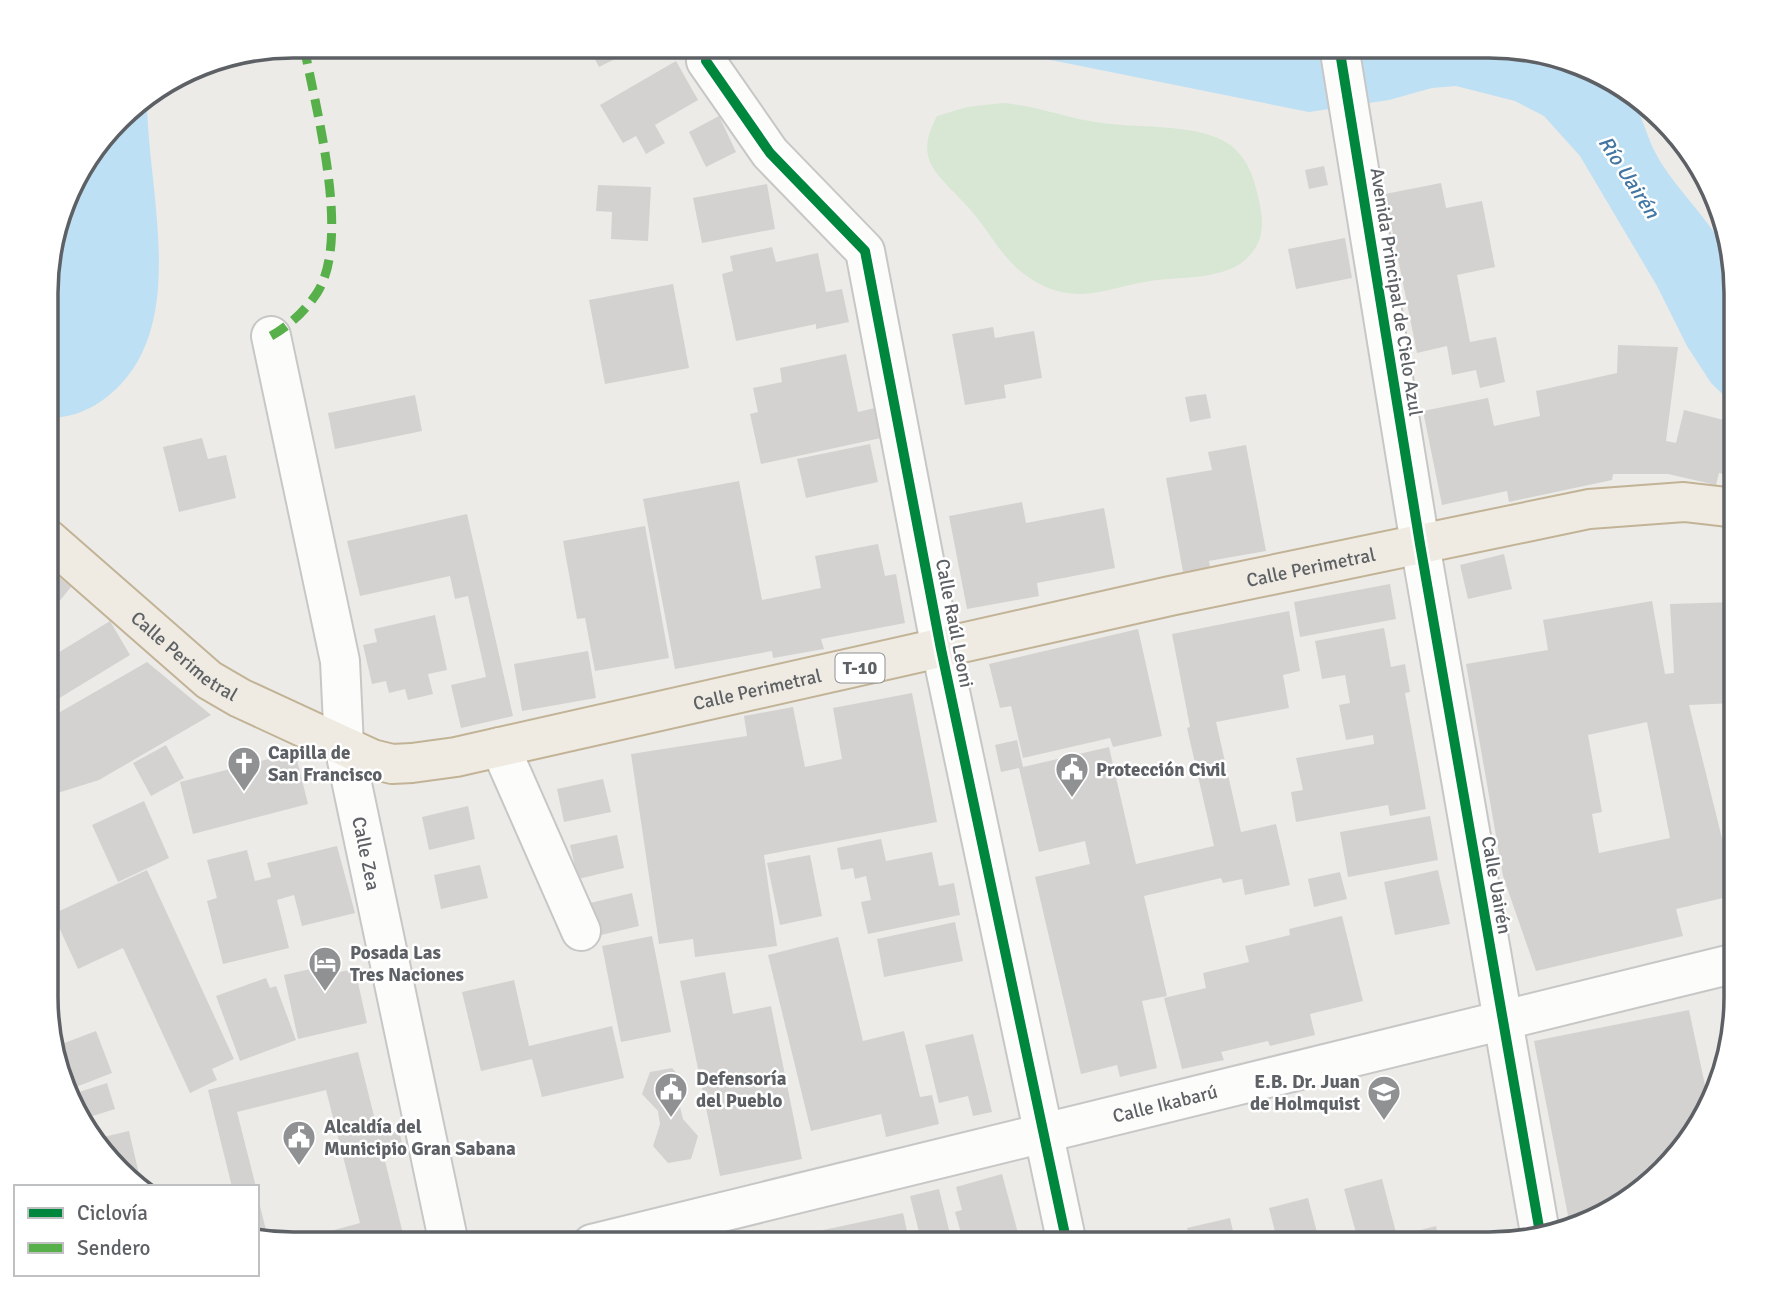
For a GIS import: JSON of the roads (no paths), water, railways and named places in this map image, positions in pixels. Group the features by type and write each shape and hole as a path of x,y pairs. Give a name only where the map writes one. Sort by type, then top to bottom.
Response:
{"highway":[{"name":"Calle Perimetral","path":"58,548 209,680 240,698 344,746 391,764 412,764 1589,509 1684,502 1724,507"}],"street":[{"name":"Avenida Principal de Cielo Azul","path":"1341,58 1420,544"},
{"name":"Calle Raúl Leoni","path":"706,61 770,153 865,251 942,649 1041,1133 1064,1232"},
{"name":"Calle Zea","path":"271,336 340,661 344,746 446,1232"},
{"name":"Calle Uairén","path":"1420,544 1539,1226"},
{"path":"500,747 581,931"},
{"name":"Calle Ikabarú","path":"641,1232 1724,966"}],"water":[{"name":"Río Uairén","path":"1041,58 1505,58 1565,70 1593,82 1640,113 1655,152 1718,238 1724,277 1724,395 1711,383 1687,346 1657,286 1580,156 1544,116 1515,101 1456,86 1432,88 1389,100 1309,112"},
{"path":"148,108 159,256 157,296 149,334 133,368 107,397 79,413 58,417 58,293 60,262 70,217 97,162 116,138"}],"place":[{"name":"Capilla de San Francisco","path":"244,793"},
{"name":"Protección Civil","path":"1072,799"},
{"name":"Posada Las Tres Naciones","path":"325,993"},
{"name":"Defensoría del Pueblo","path":"671,1119"},
{"name":"E.B. Dr. Juan de Holmquist","path":"1384,1122"},
{"name":"Alcaldía del Municipio Gran Sabana","path":"299,1167"}]}
